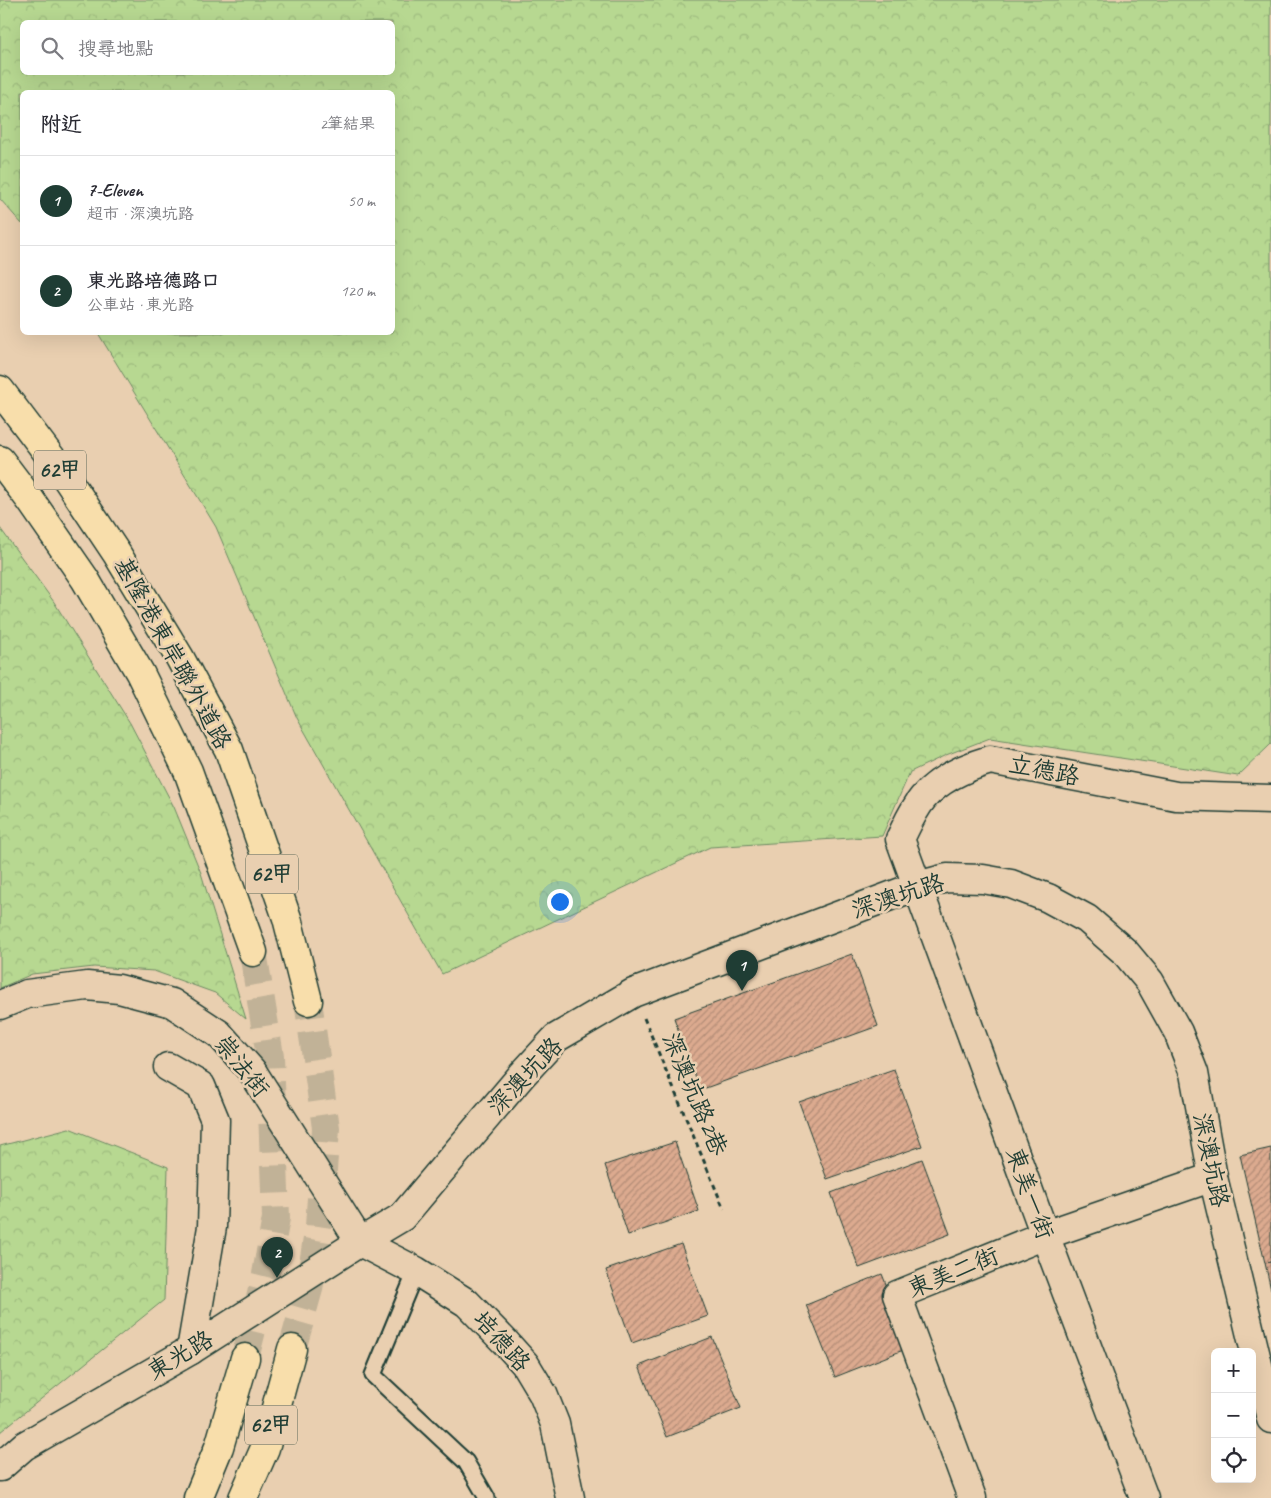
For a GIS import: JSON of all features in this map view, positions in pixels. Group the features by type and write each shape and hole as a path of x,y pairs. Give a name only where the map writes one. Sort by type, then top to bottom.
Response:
{"highway":[{"name":"基隆港東岸聯外道路","path":"0,390 64,476 117,554 180,658 229,750 287,918 308,1001"},
{"name":"基隆港東岸聯外道路","path":"0,460 85,579 140,673 188,771 253,952"},
{"name":"62甲","path":"243,1498 265,1448 292,1349"},
{"name":"62甲","path":"198,1498 219,1447 245,1358"}],"street":[{"name":"立德路","path":"917,886 900,839 914,811 923,798 936,786 969,767 990,760 1176,796 1271,799"},
{"name":"深澳坑路","path":"360,1242 402,1217 522,1074 556,1038 633,992 917,886 947,878 983,879 1011,884 1048,898 1087,919 1125,952 1150,982 1178,1032 1194,1072 1214,1176 1271,1419"},
{"name":"東美一街","path":"917,886 1144,1498"},
{"name":"崇法街","path":"0,1005 27,994 87,986 119,989 172,1003 219,1034 252,1072 360,1242"},
{"path":"168,1067 201,1086 215,1120 212,1227 191,1350"},
{"name":"東美二街","path":"972,1498 897,1295 1045,1235 1214,1176"},
{"name":"培德路","path":"360,1242 416,1271 467,1303 525,1364 543,1394 554,1424 570,1498"},
{"name":"東光路","path":"0,1467 24,1446 191,1350 360,1242"}],"lane":[{"path":"416,1271 373,1375 466,1462 487,1498"}],"path":[{"name":"深澳坑路2巷","path":"633,992 724,1209"}],"green space":[{"path":"0,0 1271,0 1271,744 1238,776 990,738 946,755 910,772 882,836 710,847 442,974 297,718 216,527 99,335 395,335 395,90 20,90 20,222 0,199"},
{"path":"0,528 54,602 130,723 174,807 201,873 246,1019 215,993 154,971 94,967 32,974 0,988"},
{"path":"69,1128 168,1167 164,1300 0,1432 0,1146"}],"building":[{"path":"852,954 878,1026 700,1090 674,1018"},
{"path":"894,1069 922,1146 827,1179 799,1102"},
{"path":"675,1142 699,1211 628,1235 605,1165"},
{"path":"1271,1148 1271,1262 1265,1263 1240,1155"},
{"path":"922,1159 950,1234 859,1268 831,1193"},
{"path":"681,1244 708,1316 632,1343 606,1270"},
{"path":"1271,1262 1271,1290 1265,1263"},
{"path":"882,1274 911,1347 835,1377 806,1305"},
{"path":"712,1337 741,1408 667,1437 639,1366"}],"tunnel":[{"path":"245,1358 266,1274 276,1218 270,1056 253,952"},
{"path":"292,1349 309,1289 319,1226 326,1128 308,1001"}],"place":[{"name":"7-Eleven","path":"742,991"},
{"name":"東光路培德路口","path":"277,1278"}]}
